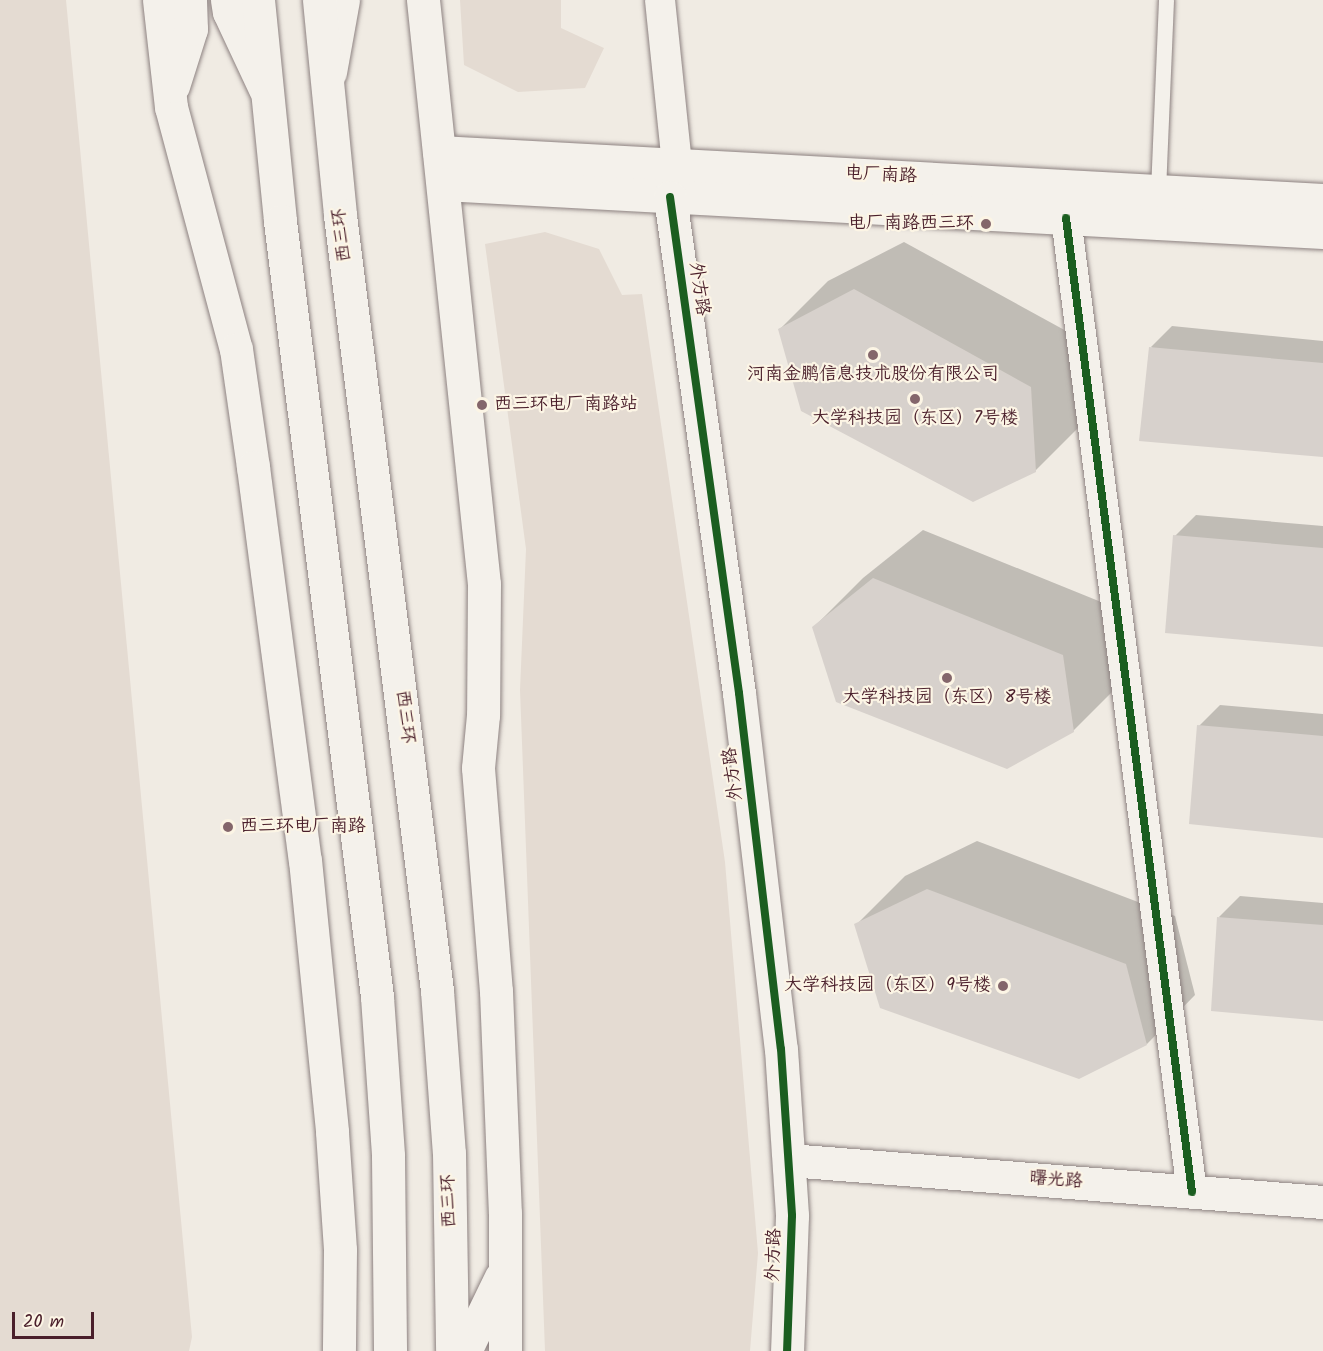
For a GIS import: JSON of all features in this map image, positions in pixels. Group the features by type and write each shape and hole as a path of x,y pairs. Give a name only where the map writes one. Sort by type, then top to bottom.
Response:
{"main road":[{"path":"159,0 170,96 236,348 253,467 305,860 332,1132 339,1250 339,1351"},
{"path":"170,96 191,29 190,0"},
{"path":"227,0 229,12 266,91"},
{"path":"258,0 266,91 377,997 388,1156 390,1351"},
{"name":"西三环","path":"319,0 327,85 437,991 449,1164 452,1351"},
{"name":"西三环","path":"327,85 343,0"},
{"path":"423,0 484,584 478,779 496,992 505,1267 505,1351"},
{"name":"电厂南路","path":"439,152 1323,200"},
{"name":"电厂南路","path":"443,184 1323,232"},
{"name":"外方路","path":"670,196 739,693 781,1050 792,1216 787,1351"},
{"name":"曙光路","path":"789,1160 1323,1202"},
{"path":"465,1351 505,1267"}],"street":[{"path":"660,0 677,165"},
{"path":"1066,218 1192,1192"}],"lane":[{"path":"1158,191 1166,0"}],"shaded area":[{"path":"0,0 66,0 192,1337 189,1351 0,1351"},
{"path":"460,0 561,0 561,28 604,48 585,88 518,92 464,65"},
{"path":"545,232 599,249 622,295 642,294 725,862 758,1253 750,1351 545,1351 520,690 526,549 485,244"}],"building":[{"name":"大学科技园（东区）7号楼","path":"854,289 1031,387 1036,472 973,502 801,411 778,329"},
{"path":"1149,347 1323,363 1323,457 1139,441"},
{"path":"1173,535 1323,548 1323,647 1165,633"},
{"name":"大学科技园（东区）8号楼","path":"873,578 1063,655 1074,732 1007,769 836,702 812,627"},
{"path":"1197,725 1323,736 1323,838 1189,824"},
{"name":"大学科技园（东区）9号楼","path":"927,889 1126,964 1147,1045 1079,1079 880,1008 854,924"},
{"path":"1217,917 1323,925 1323,1021 1211,1011"}],"cycle path":[{"path":"670,197 739,693 781,1049 792,1216 787,1351"},
{"path":"1066,218 1192,1192"}],"place":[{"name":"电厂南路西三环","path":"986,224"},
{"name":"河南金鹏信息技术股份有限公司","path":"873,355"},
{"name":"大学科技园（东区）7号楼","path":"915,399"},
{"name":"西三环电厂南路站","path":"482,405"},
{"name":"大学科技园（东区）8号楼","path":"947,678"},
{"name":"西三环电厂南路","path":"228,827"},
{"name":"大学科技园（东区）9号楼","path":"1003,986"}]}
